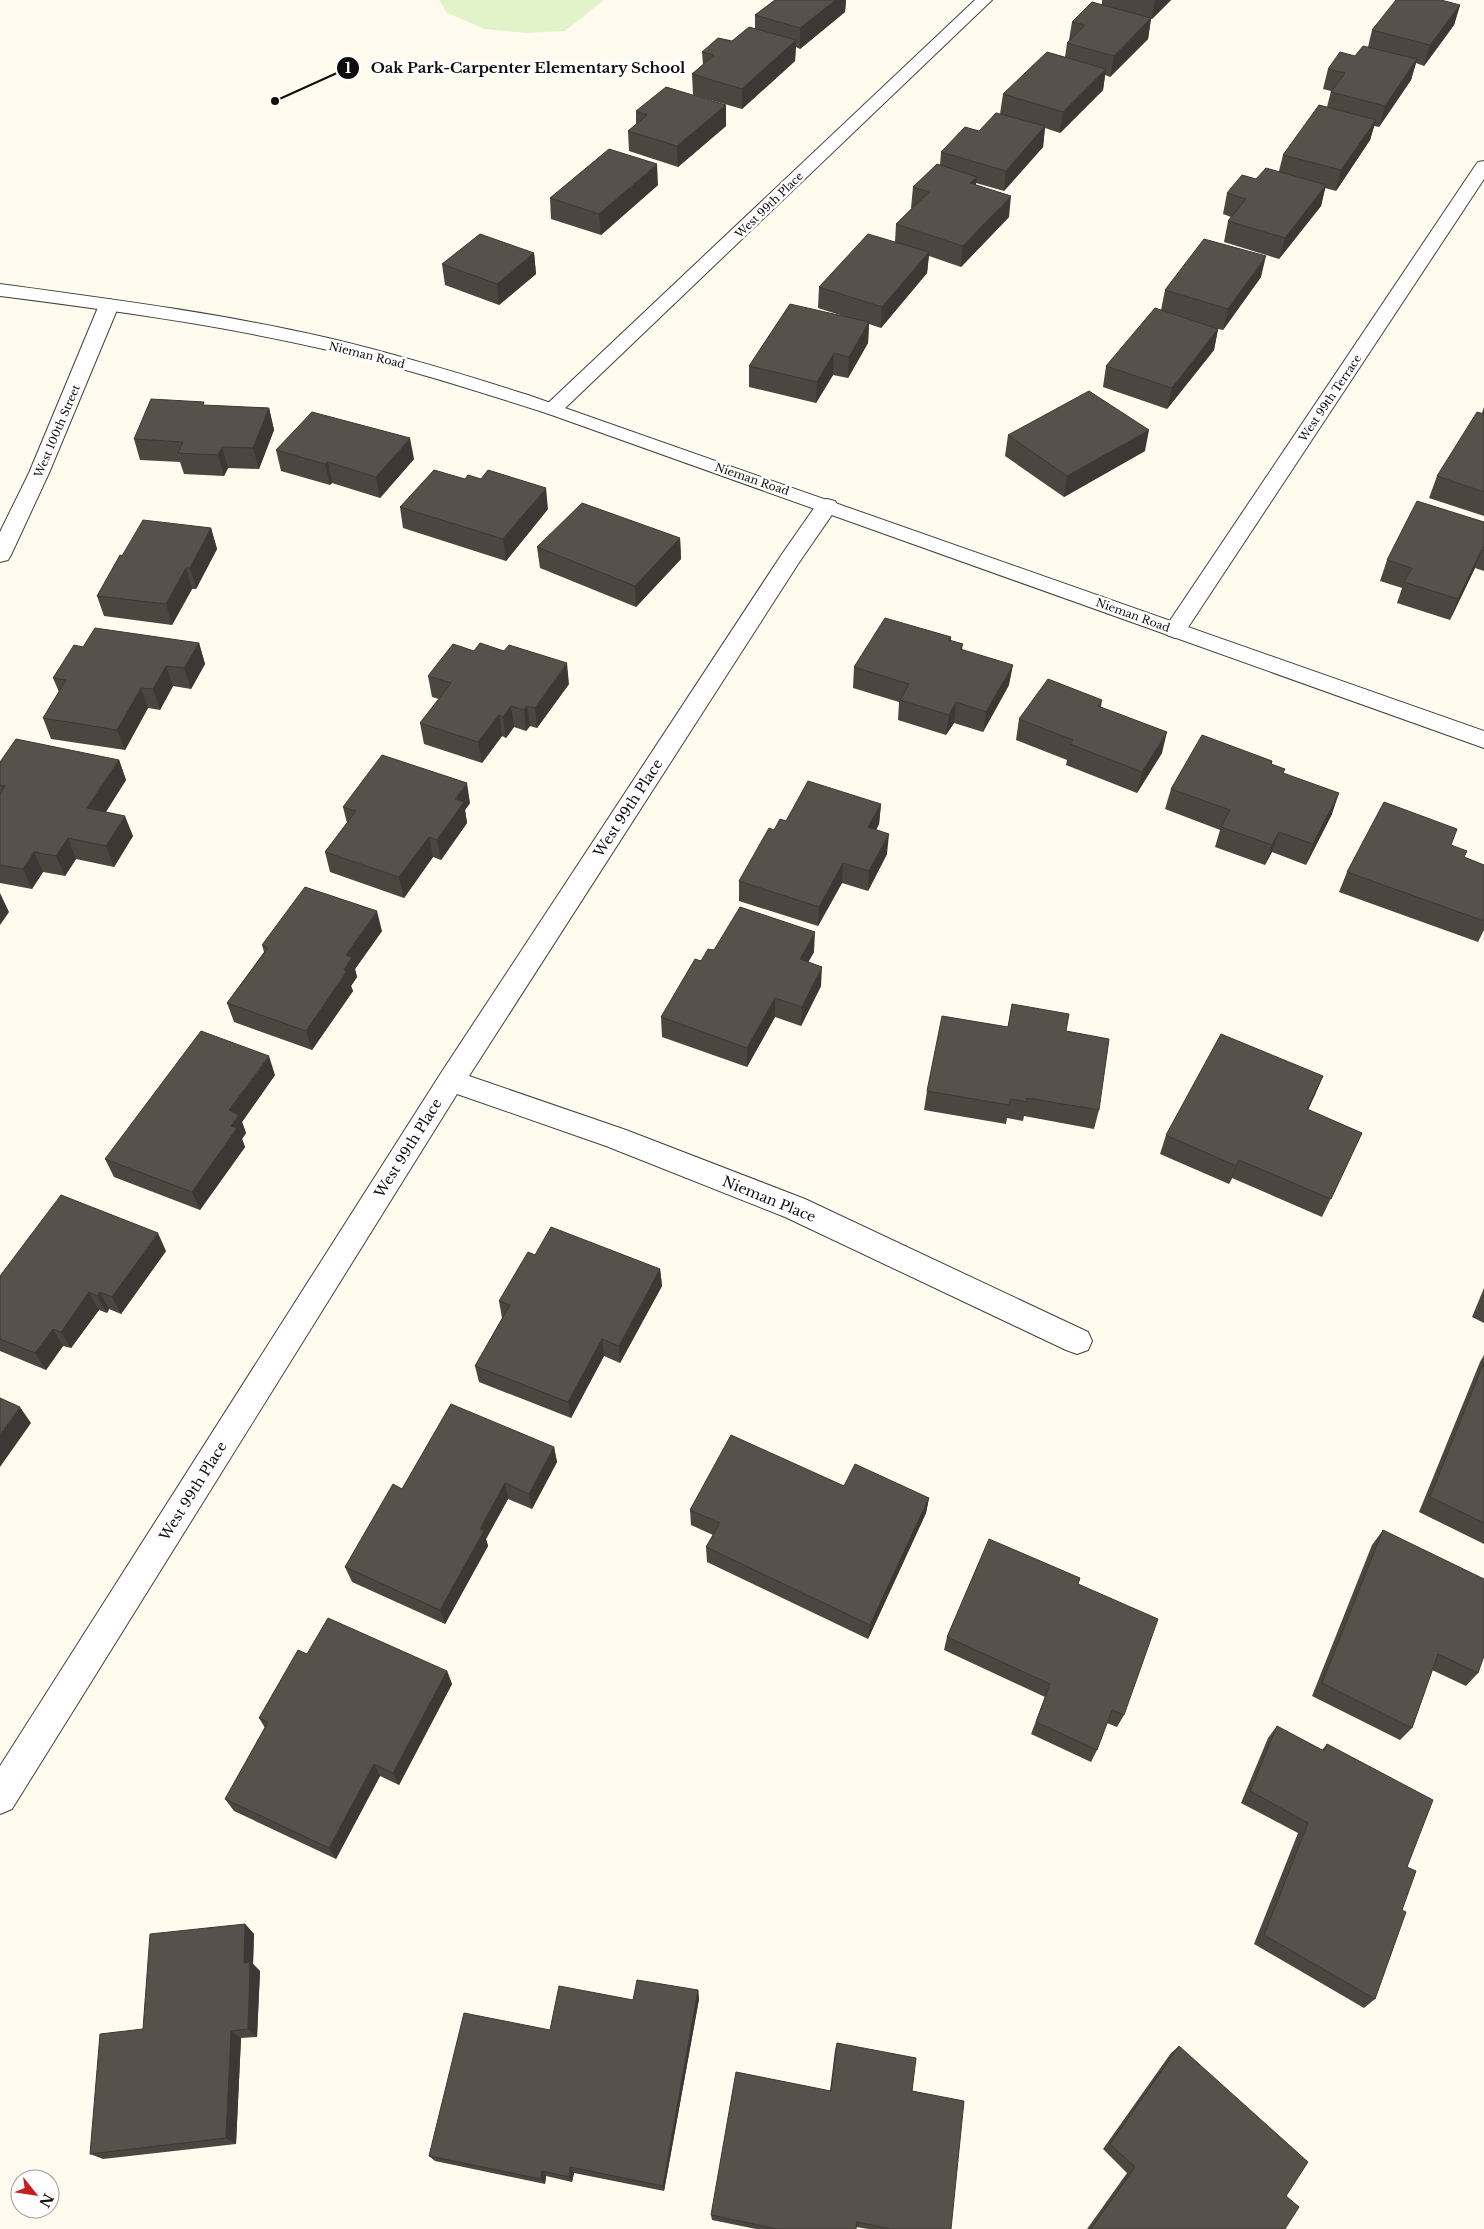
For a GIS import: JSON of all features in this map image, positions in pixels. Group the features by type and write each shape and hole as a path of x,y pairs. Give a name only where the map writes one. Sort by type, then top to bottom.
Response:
{"street":[{"name":"West 99th Place","path":"553,409 984,0"},
{"name":"West 99th Terrace","path":"1175,630 1484,166"},
{"name":"Nieman Road","path":"0,290 110,305 295,337 424,369 553,409 1484,740"},
{"name":"West 100th Street","path":"0,555 39,473 110,305"},
{"name":"West 99th Place","path":"0,1797 451,1080 790,559 827,506"},
{"name":"Nieman Place","path":"451,1080 616,1138 795,1208 1077,1341"}],"green space":[{"path":"439,0 604,0 565,31 526,33 485,29 447,13"}],"building":[{"path":"775,0 836,0 800,28 755,15"},
{"path":"1396,0 1441,0 1460,5 1430,45 1372,30"},
{"path":"1092,2 1151,18 1114,56 1067,43 1085,25 1072,22"},
{"path":"749,27 796,40 742,89 692,74 714,55 702,52 718,38 732,41"},
{"path":"1363,46 1417,59 1385,106 1331,92 1345,73 1328,69 1340,52 1355,56"},
{"path":"1047,52 1106,69 1063,112 1003,94"},
{"path":"666,87 726,105 677,146 628,131 647,115 636,111"},
{"path":"1319,105 1376,120 1341,170 1283,155"},
{"path":"996,113 1045,126 1006,171 941,152 965,127 979,131"},
{"path":"609,149 657,164 599,214 550,198"},
{"path":"937,164 977,177 970,183 1011,196 963,246 896,224 929,192 913,187"},
{"path":"1266,168 1326,185 1285,238 1228,221 1246,199 1227,193 1242,175 1256,179"},
{"path":"480,234 534,253 497,284 442,264"},
{"path":"868,234 929,252 882,307 819,287"},
{"path":"1204,239 1266,256 1228,309 1165,290"},
{"path":"790,304 869,322 849,357 834,353 817,382 749,366"},
{"path":"1155,308 1218,329 1172,388 1106,366"},
{"path":"1089,391 1149,430 1067,476 1008,435"},
{"path":"151,399 204,402 203,405 269,408 253,448 222,447 218,455 178,453 183,442 134,439"},
{"path":"312,412 410,438 376,477 328,462 325,464 276,450"},
{"path":"1477,412 1484,414 1484,492 1437,476"},
{"path":"434,470 465,479 468,475 481,479 488,470 546,488 503,539 400,507"},
{"path":"1417,501 1484,522 1484,547 1458,599 1404,582 1412,568 1387,560"},
{"path":"582,503 680,538 635,586 537,547"},
{"path":"143,520 211,528 190,568 186,568 166,604 97,596 120,555 122,556"},
{"path":"885,618 951,637 949,640 963,644 960,649 1013,665 986,712 956,702 949,715 900,700 909,684 854,667"},
{"path":"95,628 199,643 184,668 166,666 153,689 141,688 117,730 43,718 66,680 53,678 74,645 83,647"},
{"path":"480,643 504,651 509,645 567,663 535,708 527,706 524,710 511,706 503,717 499,715 478,742 420,723 451,683 428,676 453,644 474,651"},
{"path":"1048,679 1102,700 1098,706 1167,732 1142,772 1070,744 1073,740 1019,719"},
{"path":"1202,735 1272,761 1271,764 1285,769 1283,773 1339,793 1313,844 1279,832 1272,845 1221,827 1230,810 1171,789"},
{"path":"16,739 119,760 87,808 125,816 106,846 68,838 56,856 34,852 23,869 0,865 0,794 5,786 0,785 0,762"},
{"path":"382,755 467,783 455,799 464,802 437,840 429,837 399,877 325,852 356,811 343,807"},
{"path":"808,781 881,804 868,827 889,834 869,871 843,863 819,907 739,881 769,828 774,830 780,819 786,821"},
{"path":"1384,802 1457,829 1451,845 1467,851 1464,857 1484,865 1484,921 1347,872"},
{"path":"305,887 377,911 346,955 352,957 344,970 347,971 306,1031 227,1003 268,948 262,945"},
{"path":"740,907 815,932 800,959 822,967 802,1007 775,998 747,1048 661,1017 695,959 701,961 708,949 714,950"},
{"path":"1012,1004 1069,1014 1066,1031 1109,1039 1099,1110 1027,1098 1027,1102 1011,1099 1009,1105 927,1091 942,1016 1008,1027"},
{"path":"201,1031 269,1056 229,1110 239,1115 231,1126 237,1128 192,1192 105,1159"},
{"path":"1221,1034 1323,1076 1307,1109 1362,1133 1331,1199 1239,1160 1236,1166 1166,1135"},
{"path":"61,1195 158,1233 112,1297 100,1292 97,1296 89,1292 61,1332 53,1329 35,1353 0,1339 0,1276"},
{"path":"551,1227 660,1269 619,1346 602,1339 568,1402 475,1366 510,1305 499,1301 528,1252 535,1255"},
{"path":"1484,1362 1484,1523 1430,1497"},
{"path":"0,1398 20,1407 0,1435"},
{"path":"451,1404 554,1447 529,1494 505,1483 480,1529 484,1531 440,1610 345,1567 393,1484 402,1489"},
{"path":"731,1435 844,1486 855,1464 929,1498 870,1625 706,1547 720,1523 690,1510"},
{"path":"1383,1530 1484,1579 1484,1656 1478,1673 1438,1654 1412,1728 1322,1683"},
{"path":"989,1539 1080,1578 1078,1584 1158,1619 1124,1715 1112,1710 1097,1750 1036,1722 1050,1684 947,1637"},
{"path":"328,1618 447,1671 393,1773 374,1764 329,1848 225,1799 268,1722 259,1718 298,1650 307,1654"},
{"path":"1277,1726 1324,1751 1327,1744 1433,1800 1407,1867 1416,1871 1402,1910 1406,1912 1375,1999 1264,1935 1308,1823 1250,1791"},
{"path":"245,1924 244,1963 250,1962 248,2029 231,2031 226,2138 90,2154 100,2034 143,2029 150,1934"},
{"path":"637,1980 698,1990 663,2186 570,2167 569,2177 542,2171 541,2179 429,2156 464,2013 550,2030 559,1986 633,2000"},
{"path":"837,2043 916,2058 912,2091 964,2101 951,2229 891,2229 857,2222 856,2229 777,2229 711,2215 736,2072 831,2091"},
{"path":"1179,2046 1308,2162 1286,2196 1299,2207 1285,2229 1091,2229 1135,2167 1110,2144"}],"place":[{"name":"Oak Park-Carpenter Elementary School","path":"275,101"}]}
